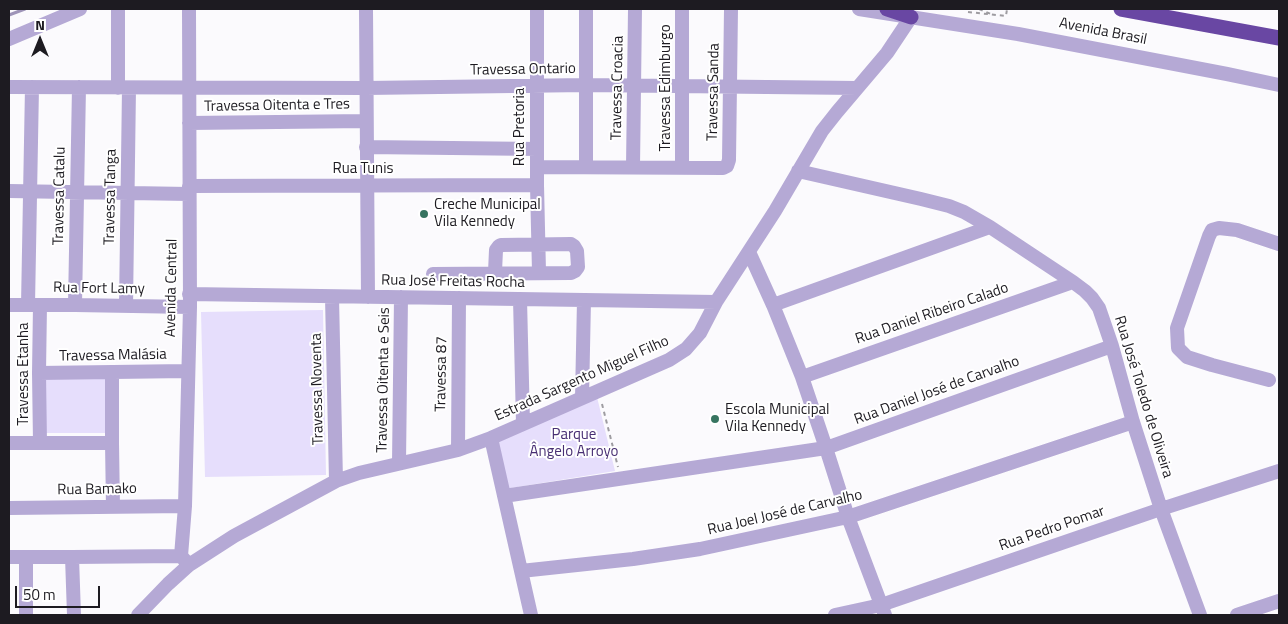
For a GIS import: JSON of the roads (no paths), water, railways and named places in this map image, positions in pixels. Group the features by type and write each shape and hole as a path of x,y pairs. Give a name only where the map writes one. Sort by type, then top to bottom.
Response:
{"highway":[{"path":"887,9 911,16"},
{"name":"Avenida Brasil","path":"1121,9 1279,38"}],"street":[{"path":"9,39 80,9"},
{"name":"Travessa Tanga","path":"118,9 124,88 128,193 126,306"},
{"name":"Avenida Central","path":"185,561 189,300 189,9"},
{"path":"366,9 368,297"},
{"name":"Rua Pretoria","path":"537,9 539,272"},
{"path":"586,9 586,168"},
{"name":"Travessa Croacia","path":"633,167 635,9"},
{"name":"Travessa Edimburgo","path":"682,9 682,168"},
{"name":"Travessa Sanda","path":"682,168 719,168 725,167 728,164 731,9"},
{"name":"Avenida Brasil","path":"859,9 1027,36 1279,85"},
{"name":"Estrada Sargento Miguel Filho","path":"138,615 168,584 185,561 336,481 359,473 458,450 491,438 669,360 686,349 700,333 716,302 749,252 822,131 887,53 911,16"},
{"name":"Travessa Ontario","path":"9,87 366,88 586,85 857,88"},
{"name":"Travessa Etanha","path":"32,87 30,192 34,305 39,372 40,443"},
{"name":"Travessa Catalu","path":"75,305 79,88"},
{"name":"Travessa Oitenta e Tres","path":"189,123 366,122"},
{"path":"366,148 537,149"},
{"path":"537,167 682,168"},
{"name":"Rua José Toledo de Oliveira","path":"798,172 920,199 949,206 964,212 1073,282 1092,298 1098,308 1112,346 1133,422 1161,509 1200,615"},
{"name":"Rua Tunis","path":"9,191 128,193 366,185 537,185"},
{"path":"773,305 990,227"},
{"path":"1269,380 1187,357 1178,348 1177,328 1212,230 1219,228 1237,230 1279,243"},
{"path":"433,274 495,272 571,273 575,271 578,263 577,251 571,244 499,246 496,250 495,272"},
{"path":"749,252 802,377 848,518 883,610"},
{"name":"Rua Daniel Ribeiro Calado","path":"802,377 1073,282"},
{"name":"Travessa Noventa","path":"332,297 336,481"},
{"name":"Rua José Freitas Rocha","path":"189,300 401,297 716,302"},
{"name":"Travessa Oitenta e Seis","path":"400,463 401,297"},
{"name":"Travessa 87","path":"458,450 460,298"},
{"path":"520,299 523,424"},
{"name":"Rua Fort Lamy","path":"9,305 126,306 189,300"},
{"path":"582,398 584,300"},
{"name":"Rua Daniel José de Carvalho","path":"504,496 826,448 1112,346"},
{"name":"Travessa Malásia","path":"39,372 187,371"},
{"path":"112,372 114,506"},
{"name":"Rua Joel José de Carvalho","path":"521,571 632,559 700,549 848,518 1133,422"},
{"path":"491,438 531,615"},
{"path":"9,443 112,443"},
{"name":"Rua Pedro Pomar","path":"835,615 883,610 1161,509 1279,471"},
{"name":"Rua Bamako","path":"9,508 185,506"},
{"path":"9,557 185,561"},
{"path":"26,557 26,615"},
{"path":"72,558 74,615"},
{"path":"1237,615 1279,601"}],"waterway":[{"path":"9,15 25,9"}],"place":[{"name":"Creche Municipal Vila Kennedy","path":"424,214"},
{"name":"Escola Municipal Vila Kennedy","path":"715,419"}],"park label":[{"name":"Parque Ângelo Arroyo","path":"574,444"}]}
